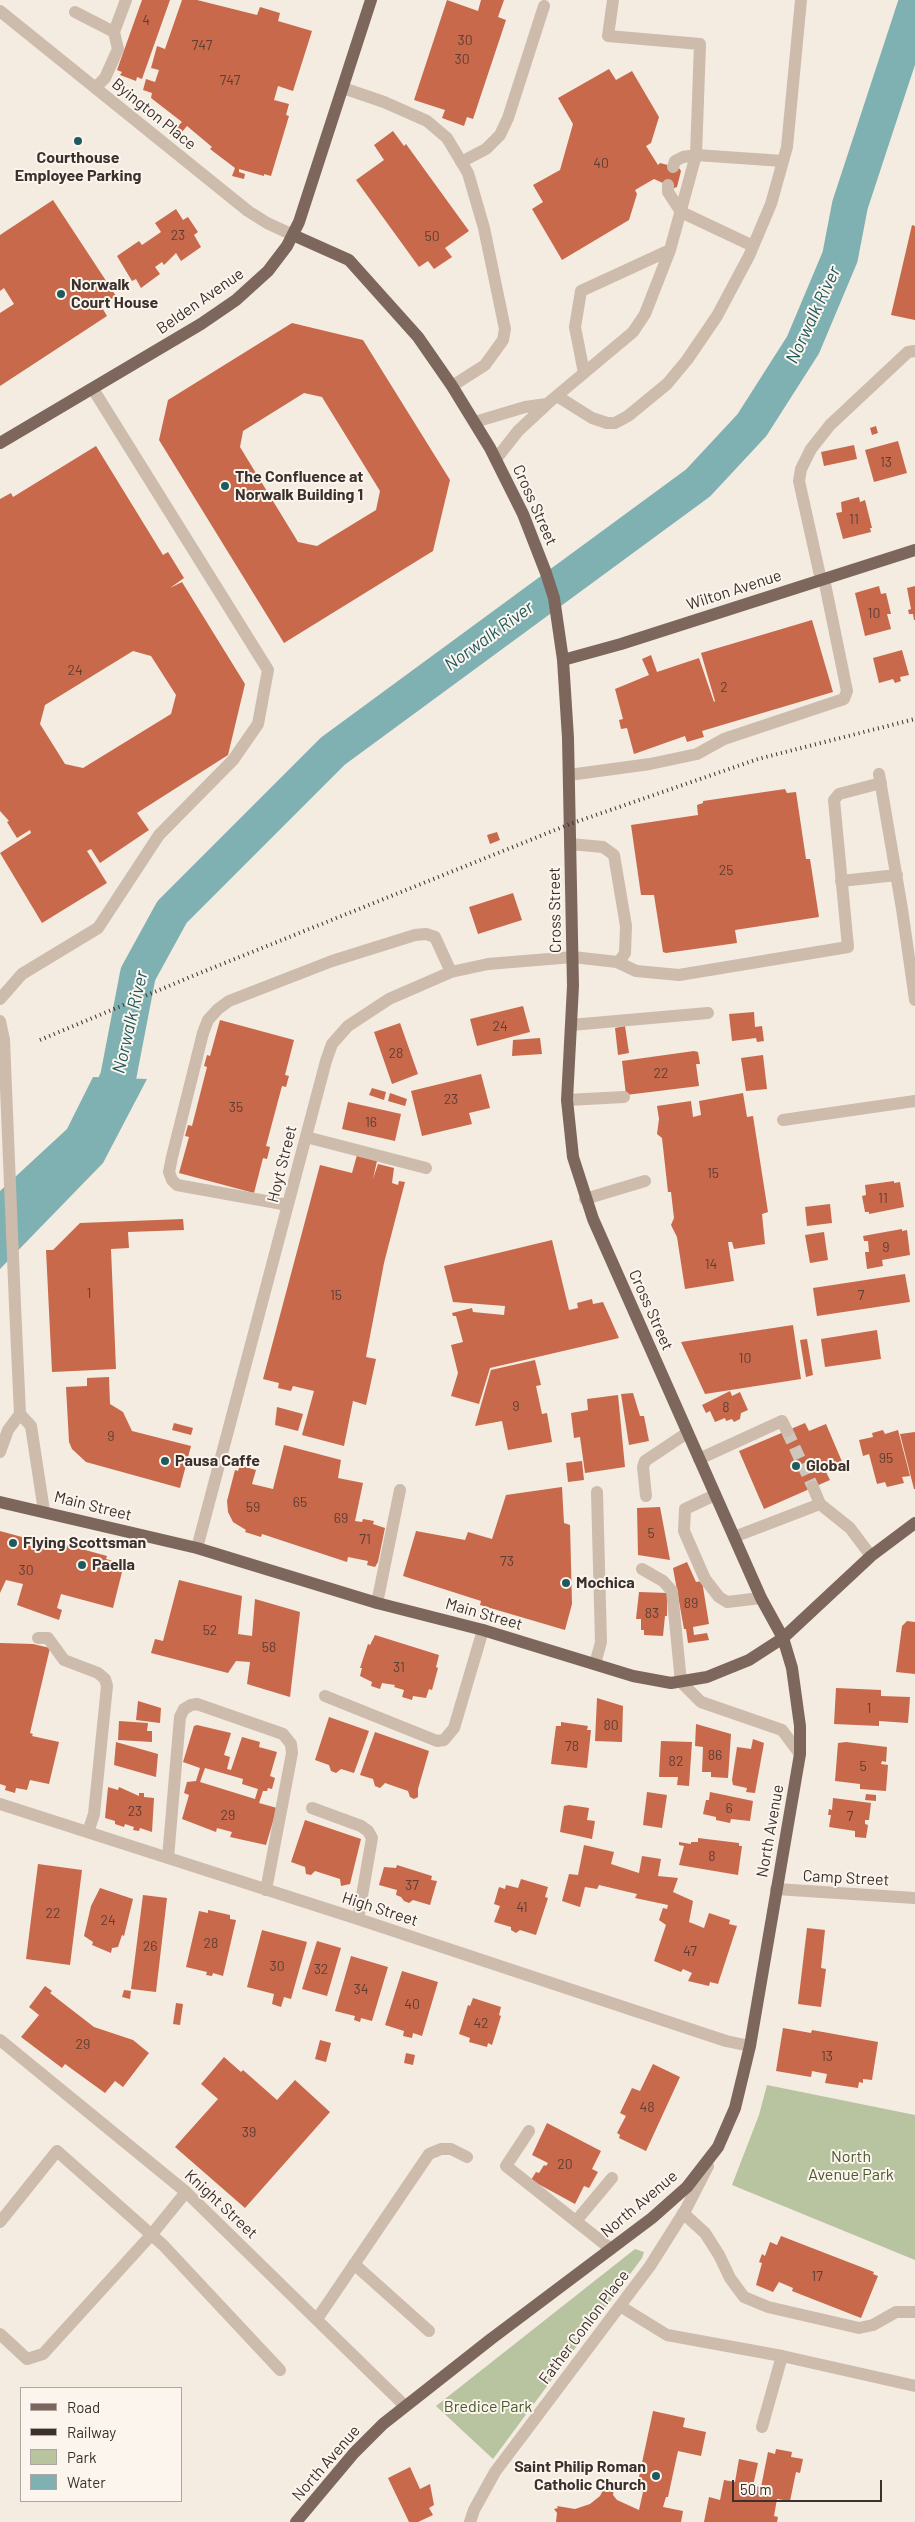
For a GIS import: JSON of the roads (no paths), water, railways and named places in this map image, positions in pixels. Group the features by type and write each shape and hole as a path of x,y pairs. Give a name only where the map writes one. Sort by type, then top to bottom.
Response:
{"main road":[{"name":"Belden Avenue","path":"0,443 92,390 236,300 268,271 293,235 304,208 371,0"},
{"name":"Cross Street","path":"293,235 335,252 355,266 418,337 452,386 496,459 523,514 546,573 559,624 563,660 573,957 567,1100 573,1157 585,1198 687,1432 761,1598 783,1638"},
{"name":"Wilton Avenue","path":"563,660 621,644 915,550"},
{"name":"Main Street","path":"0,1502 197,1548 377,1603 483,1630 633,1676 671,1683 726,1671 749,1660 783,1638 871,1556 915,1523"},
{"name":"North Avenue","path":"296,2522 354,2453 405,2406 652,2218 687,2187 718,2147 735,2108 750,2046 800,1754 798,1701 792,1668 783,1638"}],"street":[{"path":"95,88 105,78 118,48 114,32 126,0"},
{"path":"496,459 518,431 547,404 633,332 646,314 670,250 696,155 700,44 608,36 613,0"},
{"path":"557,396 592,418 607,423 616,423 628,416 667,384 687,360 717,316 753,246 771,204 783,161 788,138 801,0"},
{"path":"461,162 486,149 500,135 508,118 544,6"},
{"name":"Byington Place","path":"0,10 248,211 267,223 293,235"},
{"path":"75,12 114,32"},
{"path":"343,88 384,102 427,121 447,138 468,173 484,228 505,329 503,340 485,365 452,386"},
{"path":"673,167 675,161 696,155 783,161"},
{"path":"668,185 668,192 681,212 753,246"},
{"path":"584,373 575,327 581,291 670,250"},
{"path":"568,775 650,764 697,754 724,739 844,699 847,690 799,481 801,469 811,449 830,425 908,352 915,351"},
{"path":"0,999 22,974 98,928 159,835 233,760 258,724 268,670 92,390"},
{"path":"475,422 525,407 547,404"},
{"path":"897,874 841,880 834,800 839,794 880,778 897,874 909,908 915,1000"},
{"path":"570,844 603,847 614,856 626,926 625,953 617,962"},
{"name":"Hoyt Street","path":"197,1548 326,1061 332,1044 338,1035 390,999 451,972 488,964 573,957 617,962 636,971 679,976 848,947 841,880"},
{"path":"288,1206 178,1185 172,1180 169,1172 172,1157 202,1033 208,1020 229,1001 332,961 415,935 426,934 435,937 451,972"},
{"path":"571,1025 708,1013"},
{"path":"0,1021 4,1040 20,1414 8,1430 0,1452"},
{"path":"567,1100 624,1097"},
{"path":"783,1120 915,1101"},
{"path":"306,1137 426,1168"},
{"path":"585,1198 644,1181"},
{"path":"20,1414 31,1426 44,1511"},
{"path":"699,1459 782,1420 787,1431"},
{"path":"646,1496 643,1467 645,1461 687,1432"},
{"path":"813,1487 820,1504 850,1528 871,1556"},
{"path":"377,1603 400,1490"},
{"path":"595,1664 601,1642 597,1492"},
{"path":"715,1495 685,1508 684,1531 705,1579 720,1597 727,1602 761,1598"},
{"path":"734,1537 820,1504"},
{"path":"642,1569 662,1581 672,1591 681,1682 701,1702 782,1730 800,1754"},
{"path":"325,1696 437,1741 444,1740 454,1728 483,1630"},
{"path":"38,1638 48,1638 64,1660 98,1673 105,1679 107,1686 94,1814 88,1832"},
{"path":"168,1858 180,1717 184,1709 197,1704 283,1734 291,1744 292,1753 266,1890"},
{"name":"High Street","path":"0,1804 358,1919 726,2041 750,2046"},
{"path":"312,1808 360,1826 368,1831 372,1838 358,1919"},
{"name":"Camp Street","path":"776,1889 915,1898"},
{"name":"Knight Street","path":"0,2040 186,2192 405,2406"},
{"path":"529,2131 506,2166 611,2249"},
{"name":"Father Conlon Place","path":"470,2522 474,2510 496,2472 650,2266 683,2213 718,2147"},
{"path":"316,2320 429,2154 441,2149 451,2149 467,2157"},
{"path":"0,2222 57,2151 152,2234 280,2370"},
{"path":"576,2221 612,2178"},
{"path":"0,2334 27,2359 43,2354 152,2234 186,2192"},
{"path":"683,2213 705,2233 719,2255 730,2278 744,2297 768,2307 859,2328 873,2325 896,2312 915,2312"},
{"path":"354,2264 429,2331"},
{"path":"620,2306 667,2335 782,2356 915,2386"},
{"path":"762,2427 782,2356"}],"water":[{"path":"93,1077 147,1079 103,1163 0,1269 0,1191 67,1129"}],"waterway":[{"name":"Norwalk River","path":"97,1123 118,1078 138,974 172,912 333,751 698,483 752,425 803,345 840,257 850,205 915,7"}],"tunnel":[{"path":"787,1431 813,1487"}],"railway":[{"path":"40,1040 195,975 570,824 758,759 915,719"}],"place":[{"name":"Courthouse Employee Parking","path":"78,141"},
{"name":"Norwalk Court House","path":"61,294"},
{"name":"The Confluence at Norwalk Building 1","path":"225,486"},
{"name":"Pausa Caffe","path":"165,1461"},
{"name":"Global","path":"796,1466"},
{"name":"Flying Scottsman","path":"13,1543"},
{"name":"Paella","path":"82,1565"},
{"name":"Mochica","path":"566,1583"},
{"name":"Saint Philip Roman Catholic Church","path":"656,2476"}],"park label":[{"name":"North Avenue Park","path":"851,2166"},
{"name":"Bredice Park","path":"488,2407"}]}
